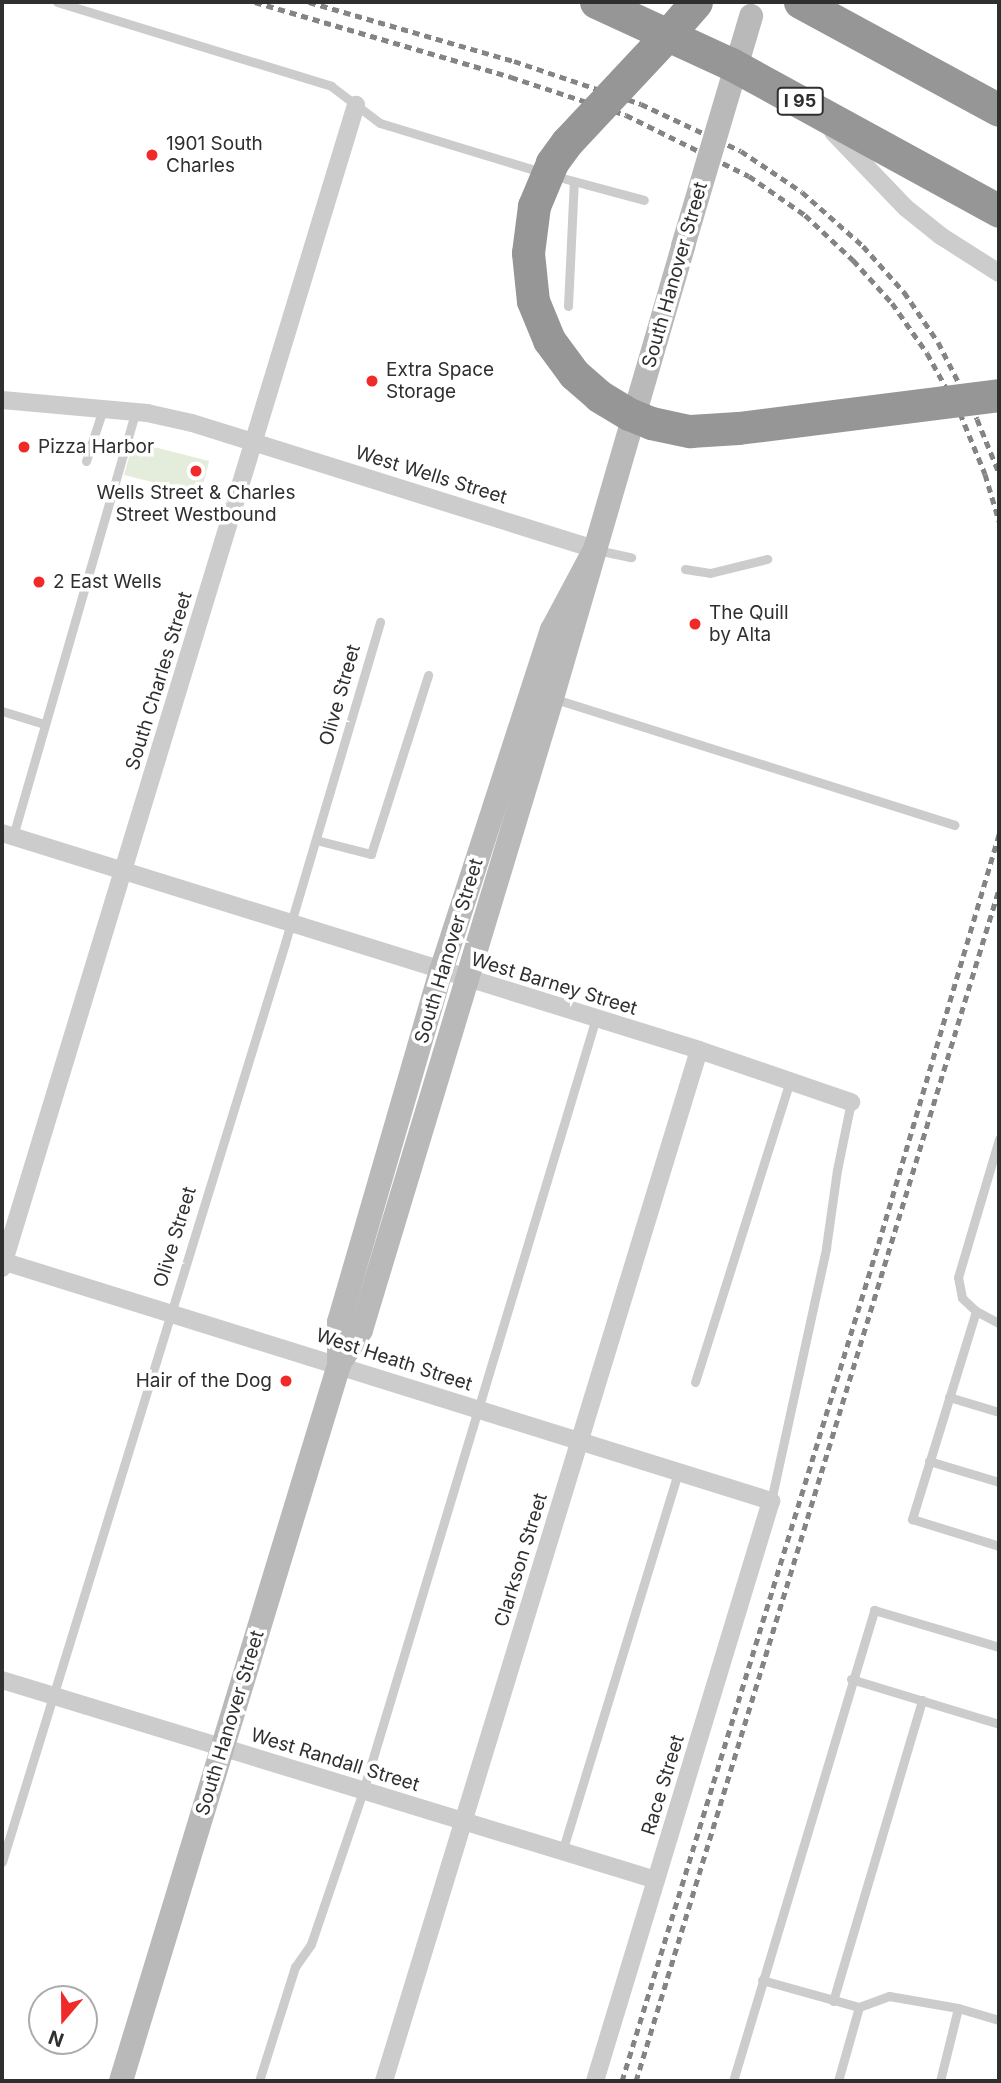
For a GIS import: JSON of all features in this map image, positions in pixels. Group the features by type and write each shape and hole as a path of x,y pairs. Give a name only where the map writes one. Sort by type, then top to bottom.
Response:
{"highway":[{"name":"I 95","path":"596,2 731,64 999,211"},
{"path":"696,2 567,142 552,163 534,206 528,253 533,301 548,340 568,367 599,396 629,414 651,423 690,431 738,428 999,395"},
{"path":"800,2 999,110"}],"main road":[{"name":"South Hanover Street","path":"339,1364 361,1330 552,698 753,9"},
{"name":"South Hanover Street","path":"121,2081 339,1364 340,1322 441,971 552,630 595,549"}],"street":[{"path":"576,2 766,82 817,116 906,208 941,236 999,273"},
{"name":"South Charles Street","path":"2,1263 356,105"},
{"name":"West Wells Street","path":"2,400 135,412 192,423 595,549"},
{"name":"West Barney Street","path":"7,835 699,1050 851,1102"},
{"name":"Clarkson Street","path":"384,2081 699,1050"},
{"name":"West Heath Street","path":"2,1263 170,1311 771,1501"},
{"name":"Race Street","path":"595,2081 771,1501"},
{"name":"West Randall Street","path":"2,1680 656,1881"}],"lane":[{"path":"57,2 331,86 380,122 489,158 644,200"},
{"path":"568,306 573,181"},
{"path":"86,461 103,409"},
{"path":"7,835 44,724 135,412"},
{"path":"595,549 631,557"},
{"path":"685,569 710,573 767,559"},
{"name":"Olive Street","path":"2,1862 291,923 380,622"},
{"path":"316,840 371,854 428,675"},
{"path":"552,698 954,825"},
{"path":"2,711 44,724"},
{"path":"259,2081 295,1967 311,1944 363,1791 596,1018"},
{"path":"695,1382 790,1080"},
{"path":"771,1501 827,1248 837,1170 851,1102"},
{"path":"999,1139 958,1277 962,1298 975,1311 999,1323"},
{"path":"975,1311 912,1518 999,1546"},
{"path":"949,1397 999,1412"},
{"path":"929,1461 999,1482"},
{"path":"562,1852 678,1471"},
{"path":"733,2081 851,1679 874,1610 999,1647"},
{"path":"851,1679 999,1724"},
{"path":"833,2001 922,1700"},
{"path":"762,1980 859,2007 889,1996 958,2008 999,2020"},
{"path":"838,2081 859,2007"},
{"path":"940,2081 958,2008"}],"green space":[{"path":"150,446 209,461 201,494 124,475 132,447"}],"railway":[{"path":"255,2 511,77 626,115 749,176 805,215 853,260 892,303 927,353 960,413 985,474 999,521"},
{"path":"309,2 514,61 641,104 741,151 802,192 863,246 904,292 938,342 977,419 999,473"},
{"path":"622,2081 882,1232 999,834"},
{"path":"636,2081 999,889"}],"place":[{"name":"1901 South Charles","path":"152,155"},
{"name":"Extra Space Storage","path":"372,381"},
{"name":"Pizza Harbor","path":"24,447"},
{"name":"Wells Street & Charles Street Westbound","path":"196,471"},
{"name":"2 East Wells","path":"39,582"},
{"name":"The Quill by Alta","path":"695,624"},
{"name":"Hair of the Dog","path":"286,1381"}]}
